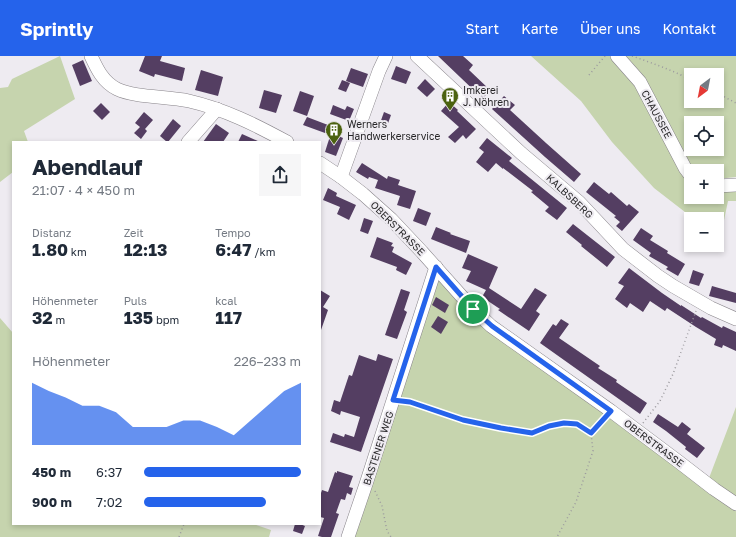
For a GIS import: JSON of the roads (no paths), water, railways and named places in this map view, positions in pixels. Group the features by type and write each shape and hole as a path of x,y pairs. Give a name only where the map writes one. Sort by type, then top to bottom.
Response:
{"street":[{"path":"91,56 100,74 116,88 135,94 188,101 217,109 241,118 285,141"},
{"path":"341,177 386,56"},
{"name":"KALBSBERG","path":"417,56 521,152 579,202 623,249 658,276 699,302 736,319"},
{"name":"CHAUSSEE","path":"617,56 640,82 684,166"},
{"path":"189,141 217,109"},
{"name":"OBERSTRASSE","path":"321,164 363,194 391,219 473,309 492,326 611,411 736,504"},
{"path":"724,186 736,185"},
{"name":"BASTENER WEG","path":"348,537 436,267"}],"place":[{"name":"Imkerei J. Nöhren","path":"450,111"},
{"name":"Werners Handwerkerservice","path":"334,145"}]}
